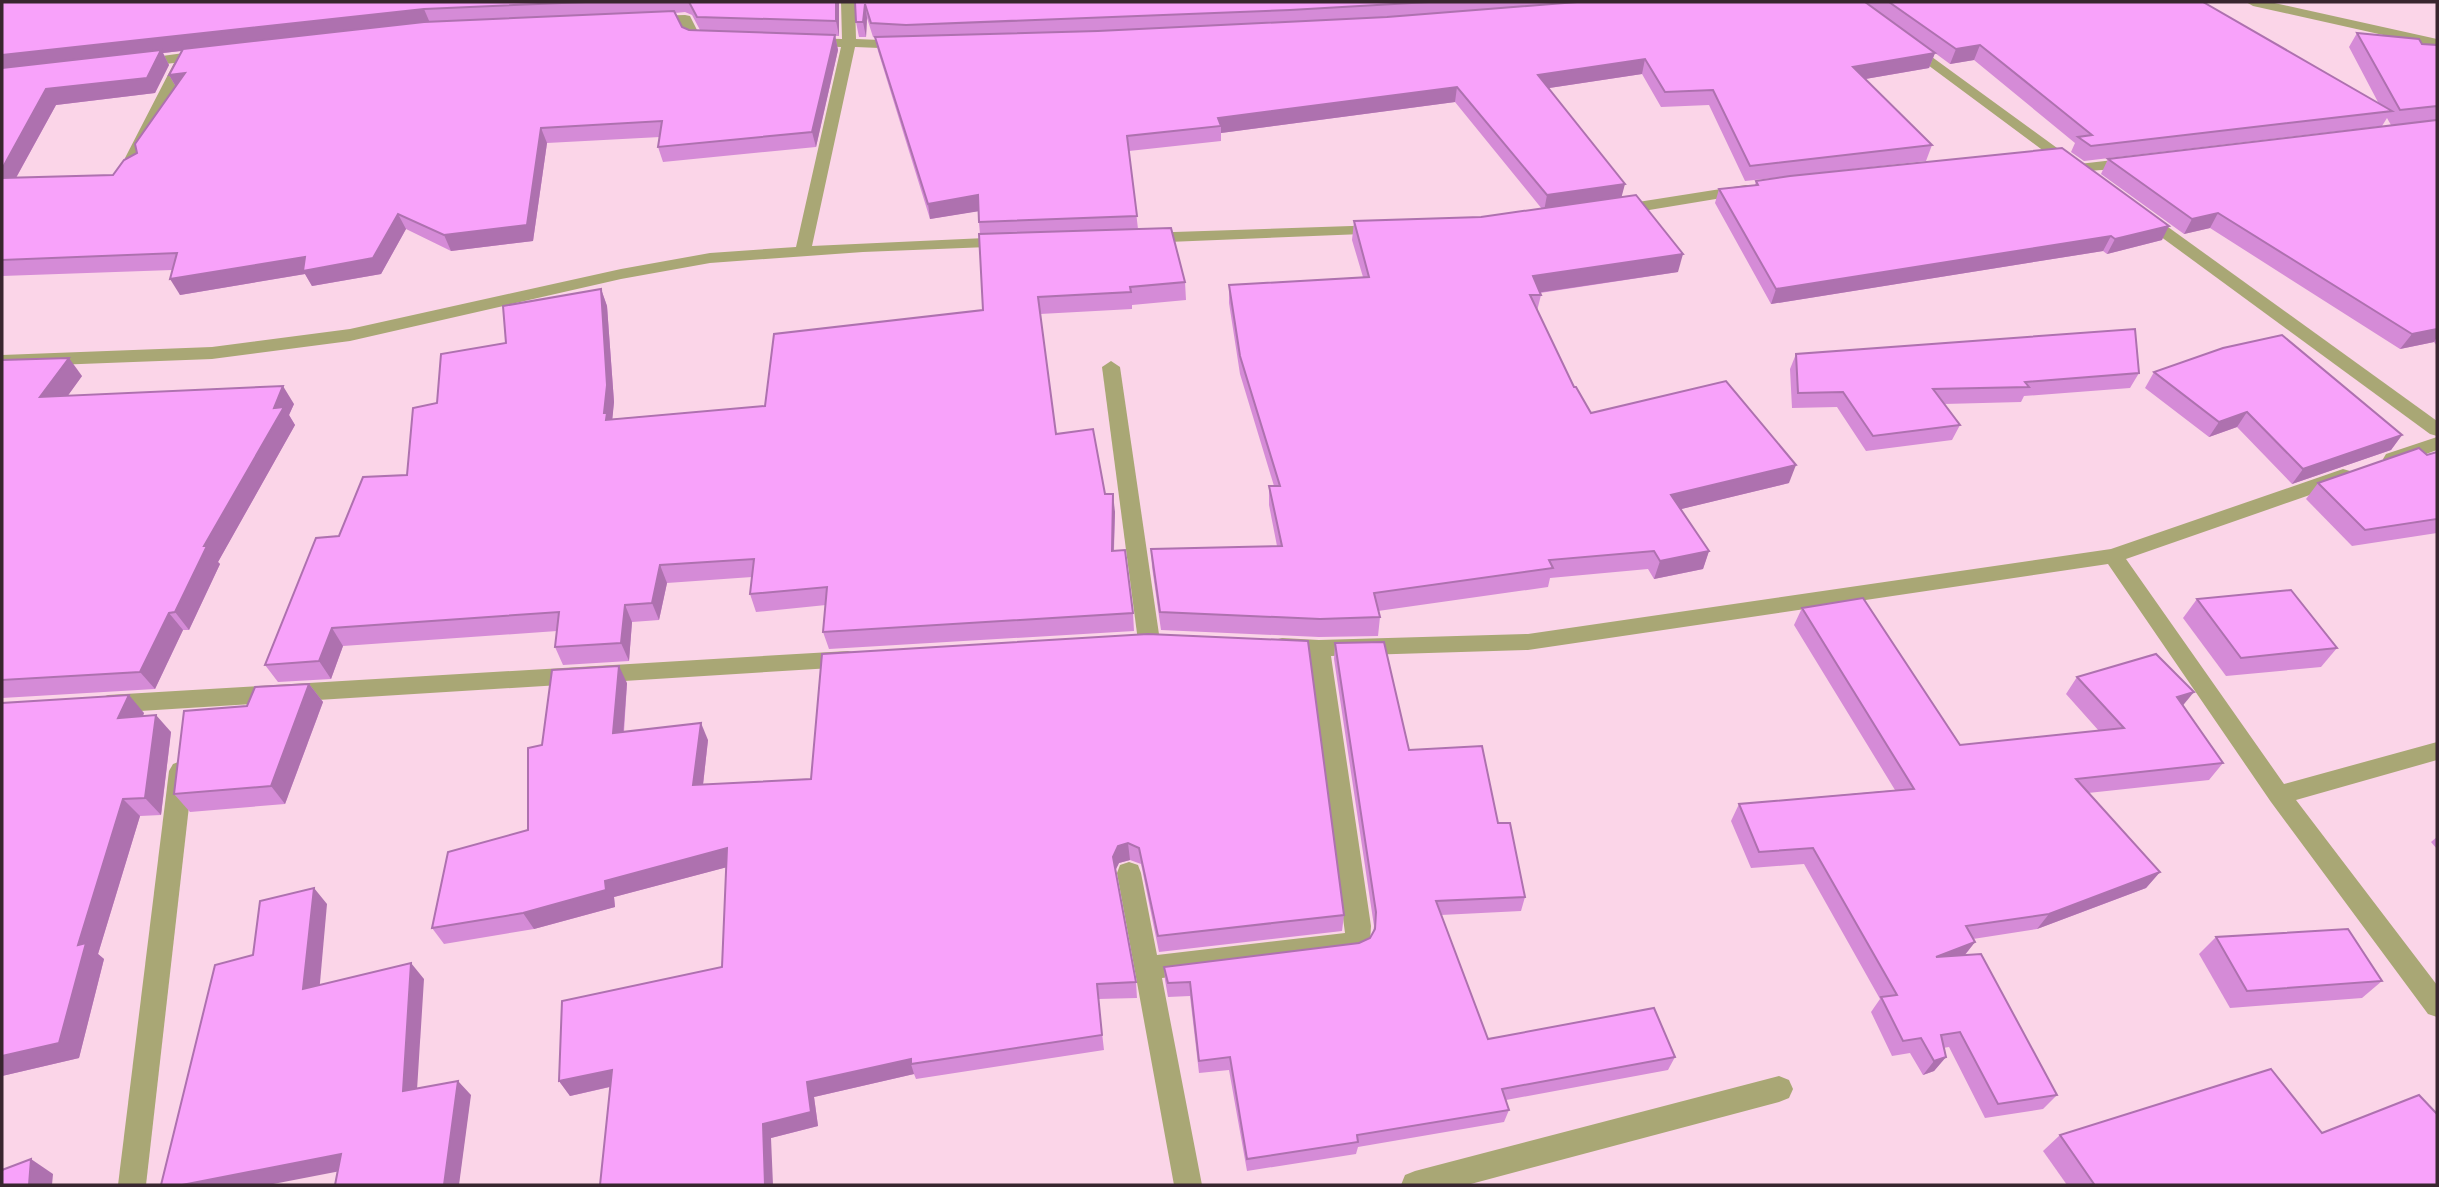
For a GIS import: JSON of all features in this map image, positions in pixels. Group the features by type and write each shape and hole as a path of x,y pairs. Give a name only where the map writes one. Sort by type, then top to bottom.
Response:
{"street":[{"path":"803,251 849,43 848,2"},
{"path":"2253,2 2437,43"},
{"path":"631,21 685,19 694,38 725,40"},
{"path":"1895,34 2100,186"},
{"path":"794,41 922,45"},
{"path":"119,65 190,57 133,158 136,168"},
{"path":"2030,157 2058,154"},
{"path":"2078,169 2147,161"},
{"path":"1601,212 1759,188"},
{"path":"2134,210 2437,430"},
{"path":"1122,239 1395,230"},
{"path":"2,361 212,353 350,335 710,258 803,251 1027,242"},
{"path":"1111,368 1149,640"},
{"path":"1267,646 1319,648 1528,642 1888,592 2113,556 2437,443"},
{"path":"2113,556 2279,795 2437,1005"},
{"path":"1121,642 1175,642"},
{"path":"1145,968 1357,943 1358,926 1319,648"},
{"path":"82,705 871,657"},
{"path":"186,726 189,699"},
{"path":"2279,795 2437,751"},
{"path":"132,1185 183,752"},
{"path":"1129,873 1188,1185"},
{"path":"1415,1185 1779,1089"}],"building":[{"path":"2,2 586,2 424,9 2,55"},
{"path":"689,2 836,2 836,21 697,17"},
{"path":"855,2 1429,2 906,25 871,23 865,4 863,22 856,22"},
{"path":"1577,2 1865,2 1935,53 1853,67 1932,145 1750,166 1713,90 1665,92 1645,59 1538,75 1625,184 1547,195 1457,87 1218,118 1221,126 1127,136 1137,216 979,222 978,195 928,204 875,37 1098,31 1387,17"},
{"path":"1889,2 2203,2 2392,111 2091,146 2078,137 2092,135 1980,45 1956,49"},
{"path":"674,11 682,27 689,30 835,35 812,132 658,147 662,121 541,128 527,225 444,235 398,214 373,258 303,271 305,257 170,279 177,253 2,260 2,178 113,175 124,160 137,153 135,144 185,73 169,75 183,49 424,22"},
{"path":"2357,33 2419,39 2422,44 2437,45 2437,106 2400,110"},
{"path":"161,50 147,78 46,89 2,169 2,68"},
{"path":"2437,120 2437,329 2412,334 2218,213 2192,219 2108,159"},
{"path":"2062,148 2169,226 2115,239 2111,236 1776,289 1719,189 1758,185 1756,181 1790,176"},
{"path":"1636,195 1683,254 1533,276 1541,295 1530,295 1574,387 1591,413 1726,381 1796,465 1671,495 1709,551 1660,561 1654,551 1549,560 1553,568 1374,593 1380,617 1320,619 1160,612 1151,549 1282,546 1269,486 1280,486 1240,356 1229,285 1369,277 1354,221 1481,217"},
{"path":"1171,228 1185,282 1130,287 1131,292 1038,297 1056,434 1093,429 1105,494 1113,494 1112,551 1125,550 1133,613 823,632 827,587 750,594 754,559 660,565 652,603 625,605 621,643 555,647 559,612 332,628 319,661 265,665 316,538 339,536 363,477 407,475 413,408 437,403 441,354 506,343 503,306 601,289 607,385 604,413 607,413 606,420 765,406 774,334 983,310 979,234"},
{"path":"2135,329 2139,373 2025,382 2029,387 1933,389 1960,425 1873,436 1843,392 1798,393 1796,354"},
{"path":"2282,335 2402,435 2303,469 2247,412 2219,422 2154,372 2223,348"},
{"path":"69,358 40,397 283,386 274,408 284,407 204,546 207,546 175,612 169,613 140,672 2,680 2,360"},
{"path":"2419,448 2427,455 2437,452 2437,519 2365,530 2318,483"},
{"path":"2291,590 2337,648 2241,658 2197,599"},
{"path":"1863,598 1960,745 2124,728 2077,677 2156,654 2194,692 2177,697 2223,763 2076,779 2160,872 2049,914 1966,926 1975,942 1936,957 1981,954 2057,1095 1998,1104 1960,1032 1941,1035 1946,1057 1934,1061 1921,1038 1903,1041 1881,997 1897,995 1813,848 1759,852 1739,804 1914,789 1802,608"},
{"path":"1148,634 1308,641 1344,915 1158,936 1139,848 1128,843 1118,846 1113,857 1136,982 1097,984 1102,1035 911,1064 911,1059 807,1082 811,1112 763,1124 765,1185 600,1185 612,1070 559,1081 562,1001 722,967 727,848 605,881 606,890 523,913 432,928 448,852 528,830 528,748 542,745 552,670 619,666 613,733 701,723 693,785 811,779 822,654"},
{"path":"1384,642 1409,750 1482,746 1498,823 1510,823 1525,897 1436,901 1488,1039 1654,1008 1675,1057 1502,1089 1509,1110 1357,1135 1358,1142 1247,1159 1230,1057 1199,1061 1190,982 1168,983 1164,967 1359,943 1370,938 1375,929 1376,912 1335,643"},
{"path":"309,684 271,786 174,794 184,711 247,706 255,687"},
{"path":"129,695 118,718 156,715 145,798 123,799 78,945 86,943 59,1043 2,1056 2,703"},
{"path":"314,888 303,989 411,963 403,1091 458,1081 444,1185 335,1185 341,1154 182,1185 161,1185 215,965 253,955 260,901"},
{"path":"2348,929 2382,981 2247,991 2216,937"},
{"path":"2271,1069 2322,1133 2419,1095 2437,1114 2437,1185 2089,1185 2094,1184 2060,1135"},
{"path":"31,1159 29,1185 2,1185 2,1170"}]}
